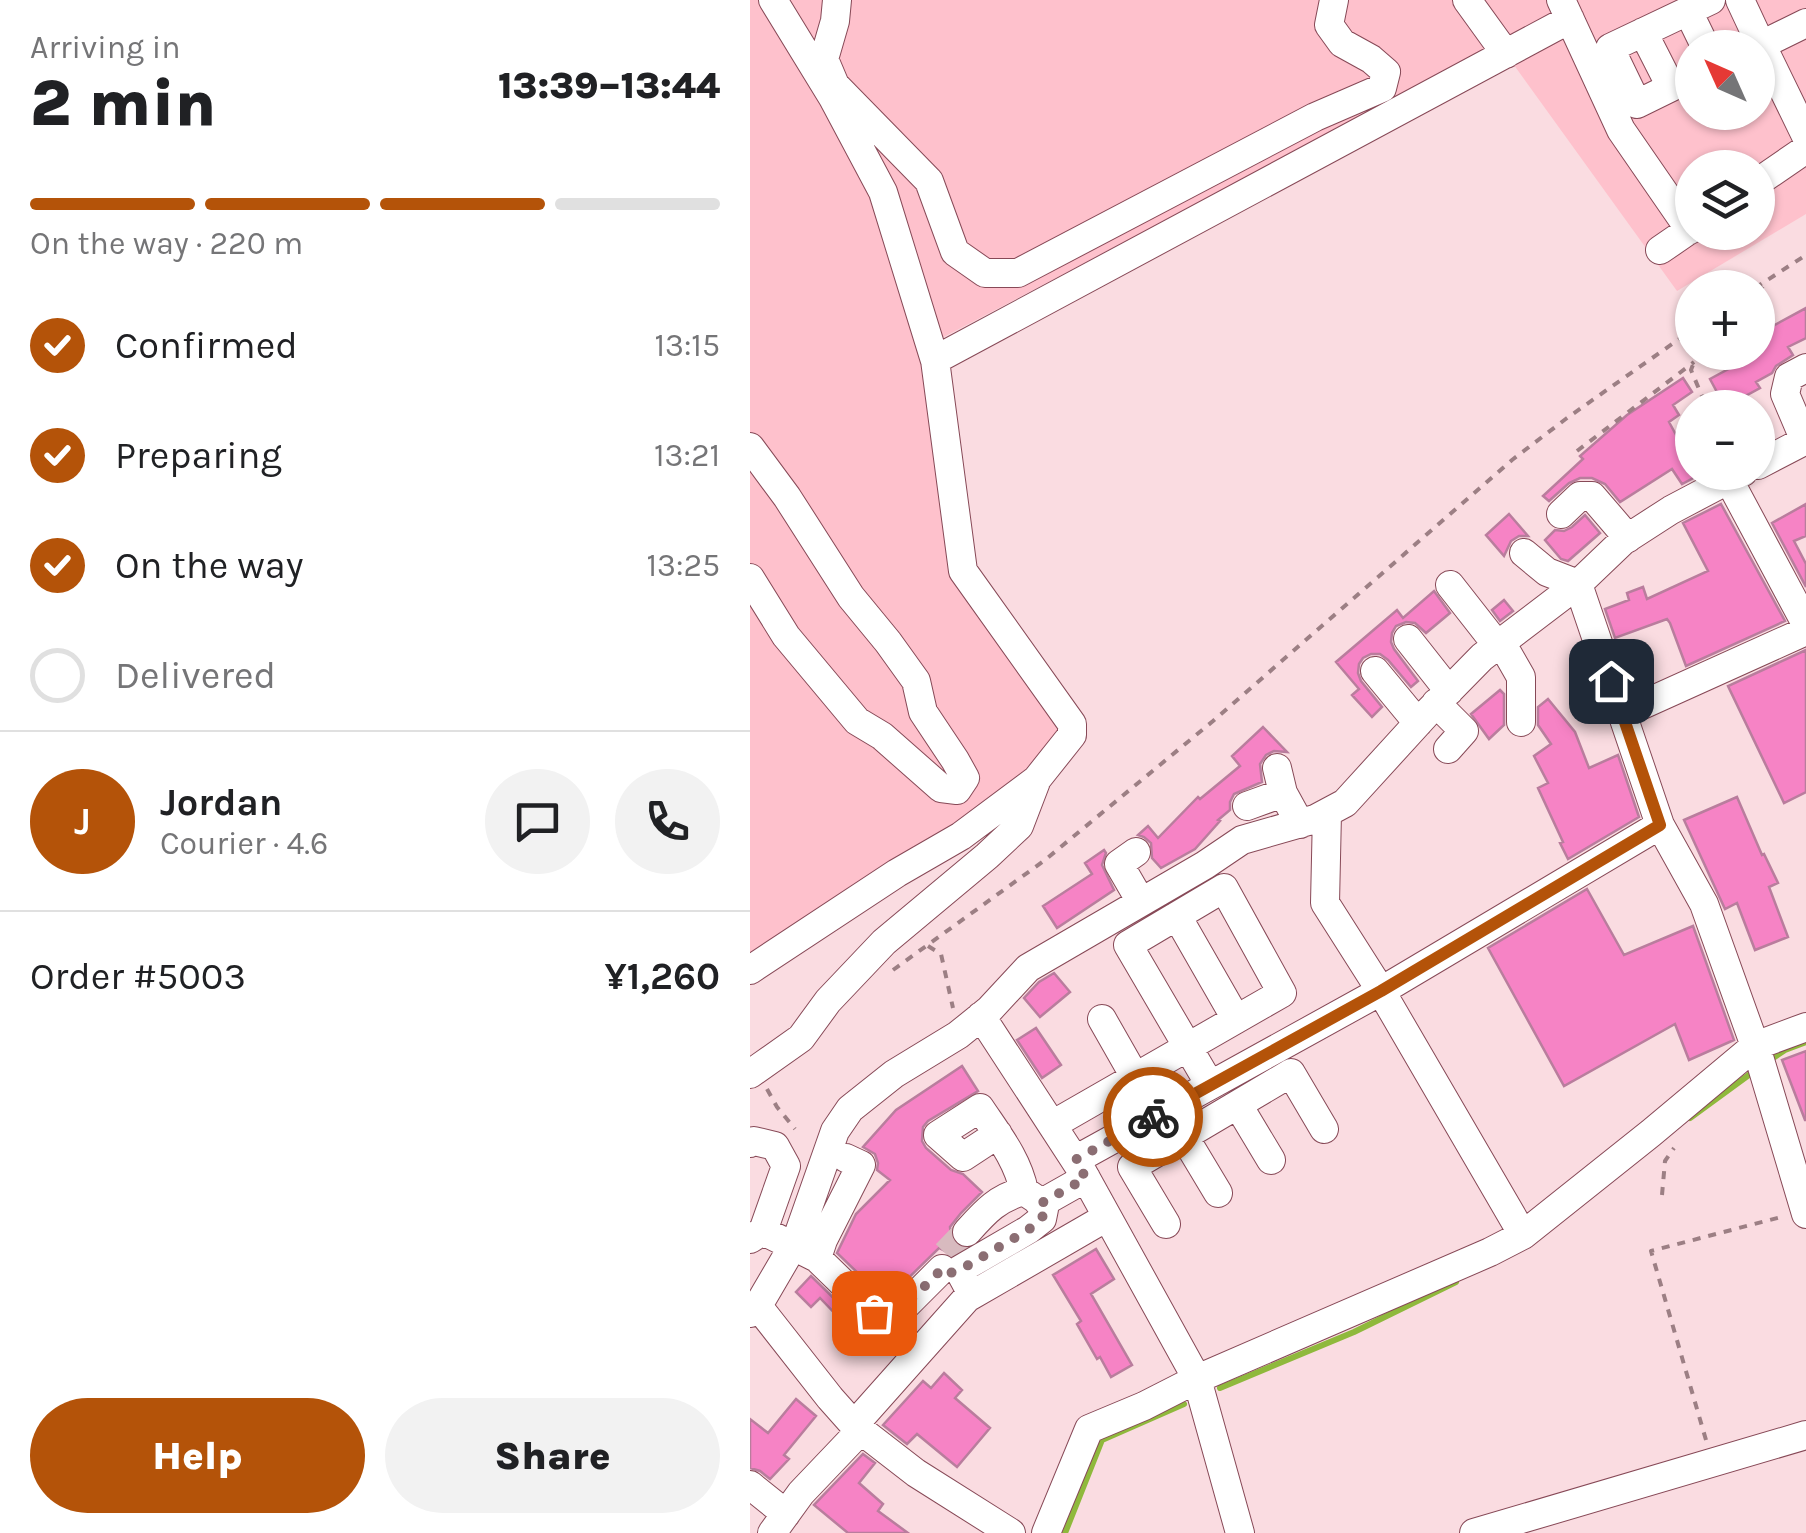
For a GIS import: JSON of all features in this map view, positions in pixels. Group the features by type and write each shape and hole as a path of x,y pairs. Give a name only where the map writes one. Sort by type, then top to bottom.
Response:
{"street":[{"path":"750,970 897,872 961,836 1037,779 1072,735 1072,724 963,571 936,364 882,192 833,98 772,0"},
{"path":"837,0 824,59 835,85 929,181 955,252 985,273 1018,273 1315,117 1382,88 1386,72 1342,43 1329,25 1334,0"},
{"path":"1467,0 1506,54"},
{"path":"1740,0 1753,30"},
{"path":"1802,0 1806,7"},
{"path":"1675,85 1637,104 1610,48 1700,5 1703,30"},
{"path":"936,364 935,360 1506,54 1566,10 1621,130 1675,206"},
{"path":"1775,42 1806,23"},
{"path":"1644,32 1675,73"},
{"path":"1775,77 1806,136"},
{"path":"1775,170 1806,148"},
{"path":"1660,250 1675,240"},
{"path":"1775,456 1805,440 1784,394 1789,377 1806,368"},
{"path":"750,446 788,497 851,597 916,681 923,712 965,778 958,790 941,788 882,736 857,722 786,636 750,578"},
{"path":"805,1252 835,1132 850,1109 894,1074 958,1035 1028,968 1242,840 1300,824 1345,804 1482,657 1578,584 1628,538 1709,490"},
{"path":"1622,714 1806,627 1742,490"},
{"path":"1562,514 1580,496 1592,496 1628,538"},
{"path":"1524,553 1546,572 1578,584"},
{"path":"1578,584 1660,825 1704,904 1755,1046 1805,1212"},
{"path":"1450,586 1521,677 1522,722"},
{"path":"1408,639 1434,706"},
{"path":"1375,670 1434,706 1464,732 1448,750"},
{"path":"753,1072 801,1038 828,1001 884,942 1019,826 1037,779"},
{"path":"1247,806 1280,780 1300,824"},
{"path":"1328,813 1325,903 1381,991 1523,1236"},
{"path":"967,1232 994,1202 1032,1198 1168,1108 1381,991 1660,825"},
{"path":"1136,852 1118,864 1142,902"},
{"path":"1052,1125 1135,1078 1188,1047 1236,1019 1282,993 1224,888 1128,945 1188,1047 1210,1085"},
{"path":"1177,916 1236,1019"},
{"path":"981,1016 1081,1169 1196,1379 1240,1533"},
{"path":"1102,1020 1135,1078"},
{"path":"1046,1533 1089,1429 1523,1236 1755,1046 1806,1027"},
{"path":"1166,1224 1132,1167 1291,1073 1324,1129"},
{"path":"1238,1104 1270,1160"},
{"path":"1168,1108 1218,1193"},
{"path":"750,1143 774,1146 786,1166 756,1235 805,1252 886,1325 955,1272 1042,1219 1044,1209 1032,1198 998,1134"},
{"path":"846,1158 861,1164 823,1240 805,1252 753,1309 858,1428 916,1473 1010,1533"},
{"path":"955,1272 1107,1216"},
{"path":"750,1485 779,1524 967,1298 955,1272"},
{"path":"1474,1533 1806,1436"}],"path":[{"path":"1775,274 1806,255"},
{"path":"892,971 1046,860 1214,721 1512,460 1675,342"},
{"path":"1577,450 1683,370"},
{"path":"928,946 941,954 958,1035"},
{"path":"753,1072 795,1128"},
{"path":"1662,1195 1665,1161 1676,1146"},
{"path":"1708,1447 1651,1251 1805,1212"}],"shaded area":[{"path":"750,0 1459,0 1493,48 919,350 955,571 1066,728 1031,771 959,828 750,964"},
{"path":"1467,0 1806,0 1806,214 1775,233 1775,150 1675,150 1675,250 1746,250 1712,270 1675,270 1675,288"}],"building":[{"path":"1806,308 1806,338 1788,347 1793,355 1775,368 1775,325"},
{"path":"1727,370 1774,370 1756,382 1760,388 1756,390 1716,390 1710,379"},
{"path":"1683,378 1691,390 1675,390 1675,418 1669,422 1675,433 1675,474 1672,469 1620,502 1605,484 1592,478 1569,483 1549,501 1543,496 1583,459 1580,456 1627,415"},
{"path":"1721,504 1785,621 1686,666 1667,619 1615,638 1605,609 1629,600 1627,593 1643,587 1647,599 1708,571 1683,523"},
{"path":"1806,504 1806,536 1794,541 1806,564 1806,587 1772,523"},
{"path":"1509,514 1528,536 1511,541 1504,556 1486,535"},
{"path":"1585,515 1600,533 1568,561 1561,559 1545,540 1555,530 1572,527"},
{"path":"1434,591 1450,613 1426,633 1415,623 1406,622 1396,626 1392,633 1394,649 1418,681 1411,687 1380,654 1371,654 1359,664 1361,681 1382,707 1372,717 1352,695 1359,689 1336,662 1397,610 1403,618"},
{"path":"1504,600 1513,611 1500,621 1492,610"},
{"path":"1806,650 1806,792 1784,803 1728,686"},
{"path":"1500,690 1504,694 1504,725 1489,739 1471,714"},
{"path":"1548,699 1575,732 1589,768 1618,755 1639,817 1568,859 1538,788 1548,783 1534,756 1551,744 1538,725 1538,707"},
{"path":"1263,727 1287,752 1266,755 1260,764 1262,782 1234,794 1230,810 1195,849 1161,868 1152,858 1151,843 1138,835 1148,826 1158,838 1198,797 1240,766 1232,756"},
{"path":"1737,797 1778,883 1769,887 1788,937 1755,950 1737,903 1725,909 1684,820"},
{"path":"1104,850 1102,865 1114,890 1057,928 1043,906 1092,874 1085,863"},
{"path":"1587,889 1624,955 1693,926 1734,1040 1689,1060 1675,1024 1564,1086 1488,948"},
{"path":"1054,973 1070,992 1040,1017 1024,998"},
{"path":"1036,1028 1061,1065 1042,1078 1017,1040"},
{"path":"1806,1051 1806,1120 1805,1120 1782,1060"},
{"path":"962,1066 978,1091 928,1121 923,1127 922,1141 951,1170 963,1174 982,1192 950,1227 951,1238 962,1248 951,1254 939,1248 886,1300 837,1253 856,1214 890,1180 877,1170 875,1154 863,1147 896,1110"},
{"path":"1096,1249 1114,1279 1091,1294 1132,1365 1111,1377 1077,1324 1081,1321 1053,1275"},
{"path":"811,1276 854,1318 846,1325 820,1298 811,1307 796,1292"},
{"path":"944,1373 962,1390 955,1398 990,1428 957,1467 917,1434 907,1444 883,1425 923,1381 931,1388"},
{"path":"796,1399 816,1416 784,1455 789,1459 770,1479 750,1468 750,1419 768,1433"},
{"path":"863,1454 875,1463 859,1483 883,1504 878,1511 908,1533 848,1533 814,1505"}],"waterway":[{"path":"1767,1062 1806,1042"},
{"path":"1690,1118 1757,1069"},
{"path":"1220,1388 1354,1332 1456,1282"},
{"path":"1065,1533 1102,1440 1184,1404"}],"tunnel":[{"path":"946,1254 967,1232"}],"way so far":[{"path":"874,1313 886,1325 942,1269 947,1274 960,1270 1028,1230 1042,1219 1044,1209 1040,1204 1086,1178 1075,1160 1153,1117"}],"route":[{"path":"1153,1117 1381,991 1660,825 1611,681"}]}
